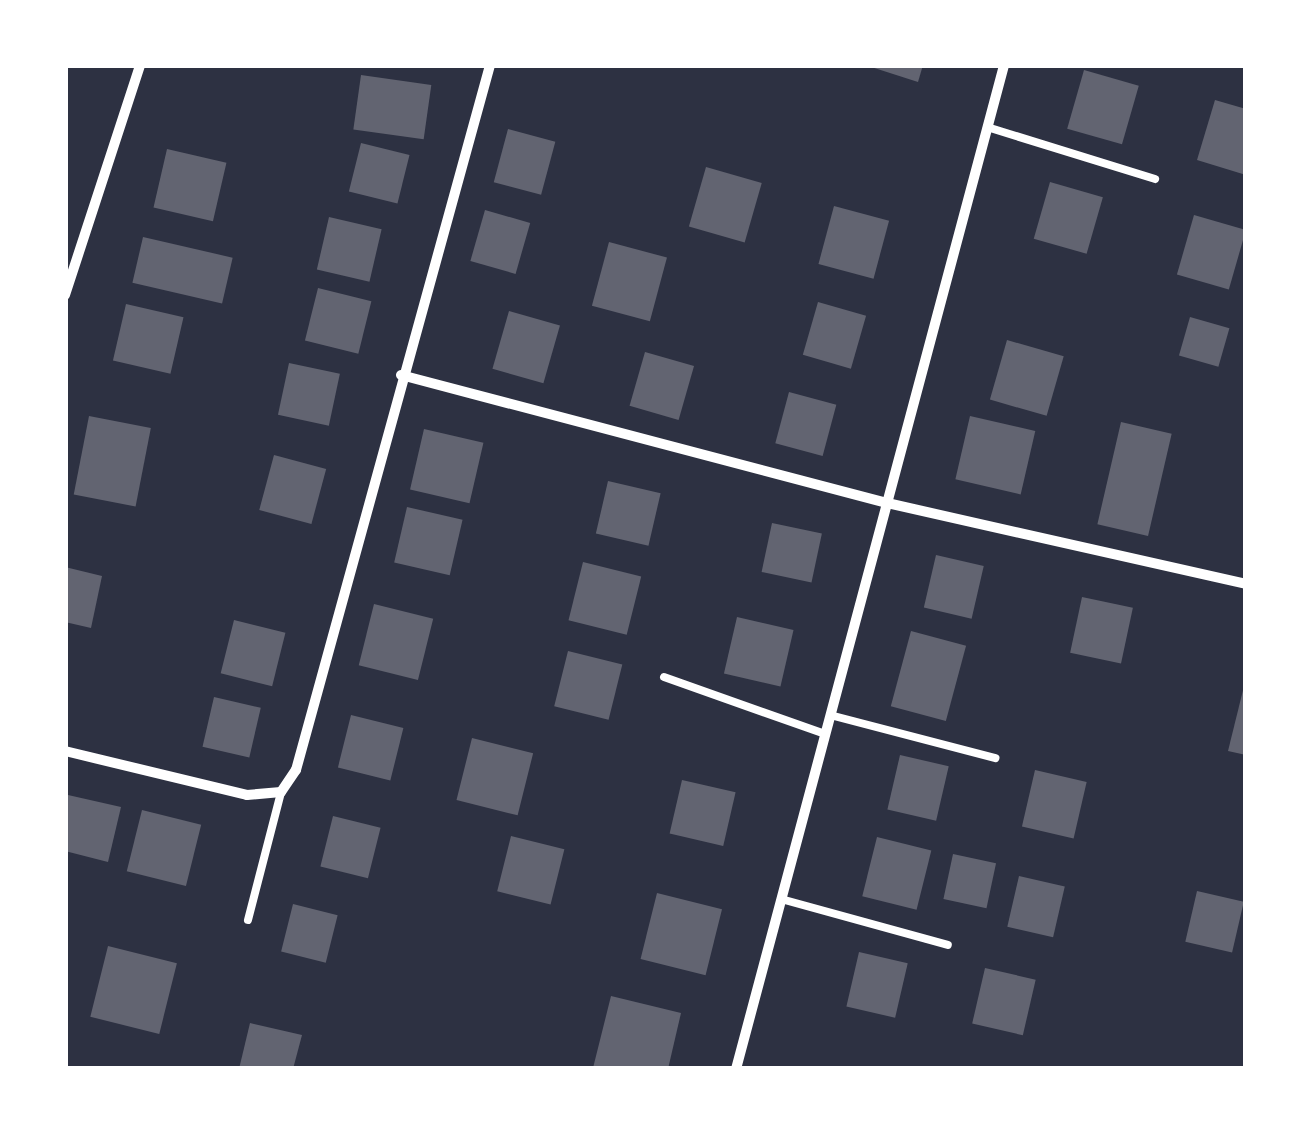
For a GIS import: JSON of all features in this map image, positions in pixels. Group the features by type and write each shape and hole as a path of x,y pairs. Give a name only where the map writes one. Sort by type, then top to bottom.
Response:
{"street":[{"path":"65,295 140,65"},
{"path":"65,751 247,794 282,792 296,770 401,375 490,65"},
{"path":"736,1069 1004,65"},
{"path":"401,375 887,502 1246,584"}],"lane":[{"path":"987,127 1154,179"},
{"path":"664,677 825,734"},
{"path":"830,715 995,758"},
{"path":"248,920 282,792"},
{"path":"781,899 948,946"}],"building":[{"path":"865,65 923,65 918,82"},
{"path":"1084,70 1139,86 1122,144 1067,129"},
{"path":"361,75 431,85 424,139 353,129"},
{"path":"1215,100 1246,109 1246,175 1197,160"},
{"path":"508,129 555,142 541,195 494,182"},
{"path":"361,143 410,155 397,204 349,192"},
{"path":"167,149 226,163 213,221 154,207"},
{"path":"706,167 762,183 745,243 689,227"},
{"path":"1050,182 1103,197 1087,254 1034,239"},
{"path":"834,206 889,221 874,279 818,264"},
{"path":"485,210 530,223 516,274 470,261"},
{"path":"1194,215 1246,230 1229,289 1177,275"},
{"path":"329,217 382,229 369,282 317,270"},
{"path":"143,237 233,258 222,303 132,283"},
{"path":"609,242 667,258 650,321 592,306"},
{"path":"318,288 371,301 358,354 305,340"},
{"path":"818,302 866,316 851,369 803,355"},
{"path":"126,304 183,317 170,374 113,361"},
{"path":"509,311 560,326 543,383 492,369"},
{"path":"1190,317 1229,328 1218,367 1179,355"},
{"path":"1007,340 1064,356 1047,416 990,400"},
{"path":"645,352 694,366 679,420 630,406"},
{"path":"289,363 340,374 329,426 278,415"},
{"path":"789,392 836,405 823,456 775,443"},
{"path":"89,416 151,428 136,507 74,495"},
{"path":"970,416 1035,431 1021,494 955,479"},
{"path":"1121,422 1172,434 1148,536 1097,524"},
{"path":"424,429 483,443 469,503 410,489"},
{"path":"274,455 326,469 311,524 259,510"},
{"path":"608,481 661,493 648,546 596,534"},
{"path":"407,507 463,520 450,575 394,563"},
{"path":"772,523 822,534 811,583 762,572"},
{"path":"936,555 984,566 972,619 924,608"},
{"path":"583,562 641,577 627,635 568,620"},
{"path":"65,567 102,576 91,628 65,622"},
{"path":"1082,597 1133,608 1121,664 1070,653"},
{"path":"374,604 433,619 418,680 359,665"},
{"path":"737,617 794,630 780,687 724,674"},
{"path":"234,620 285,633 272,686 221,673"},
{"path":"911,631 966,646 946,721 891,706"},
{"path":"568,651 622,665 609,720 554,706"},
{"path":"1246,682 1246,755 1228,751"},
{"path":"214,697 261,708 249,757 203,747"},
{"path":"351,715 403,728 390,780 338,767"},
{"path":"472,738 533,753 518,815 457,800"},
{"path":"900,755 949,766 936,821 887,810"},
{"path":"1035,770 1087,782 1074,838 1022,827"},
{"path":"682,780 736,792 723,846 670,834"},
{"path":"68,795 121,807 108,862 65,851"},
{"path":"142,810 201,825 186,886 127,871"},
{"path":"333,816 381,828 368,878 320,866"},
{"path":"511,836 564,849 551,905 497,891"},
{"path":"877,837 931,851 917,910 862,896"},
{"path":"953,854 996,863 986,908 943,899"},
{"path":"1019,876 1065,887 1053,937 1007,927"},
{"path":"1197,891 1244,902 1232,952 1185,942"},
{"path":"657,893 722,909 706,975 641,959"},
{"path":"293,904 338,915 326,963 281,952"},
{"path":"108,946 177,963 159,1034 90,1017"},
{"path":"859,952 908,963 895,1018 846,1007"},
{"path":"985,968 1036,980 1023,1035 972,1024"},
{"path":"611,996 681,1013 668,1069 593,1068"},
{"path":"250,1023 302,1035 293,1069 239,1069"}]}
